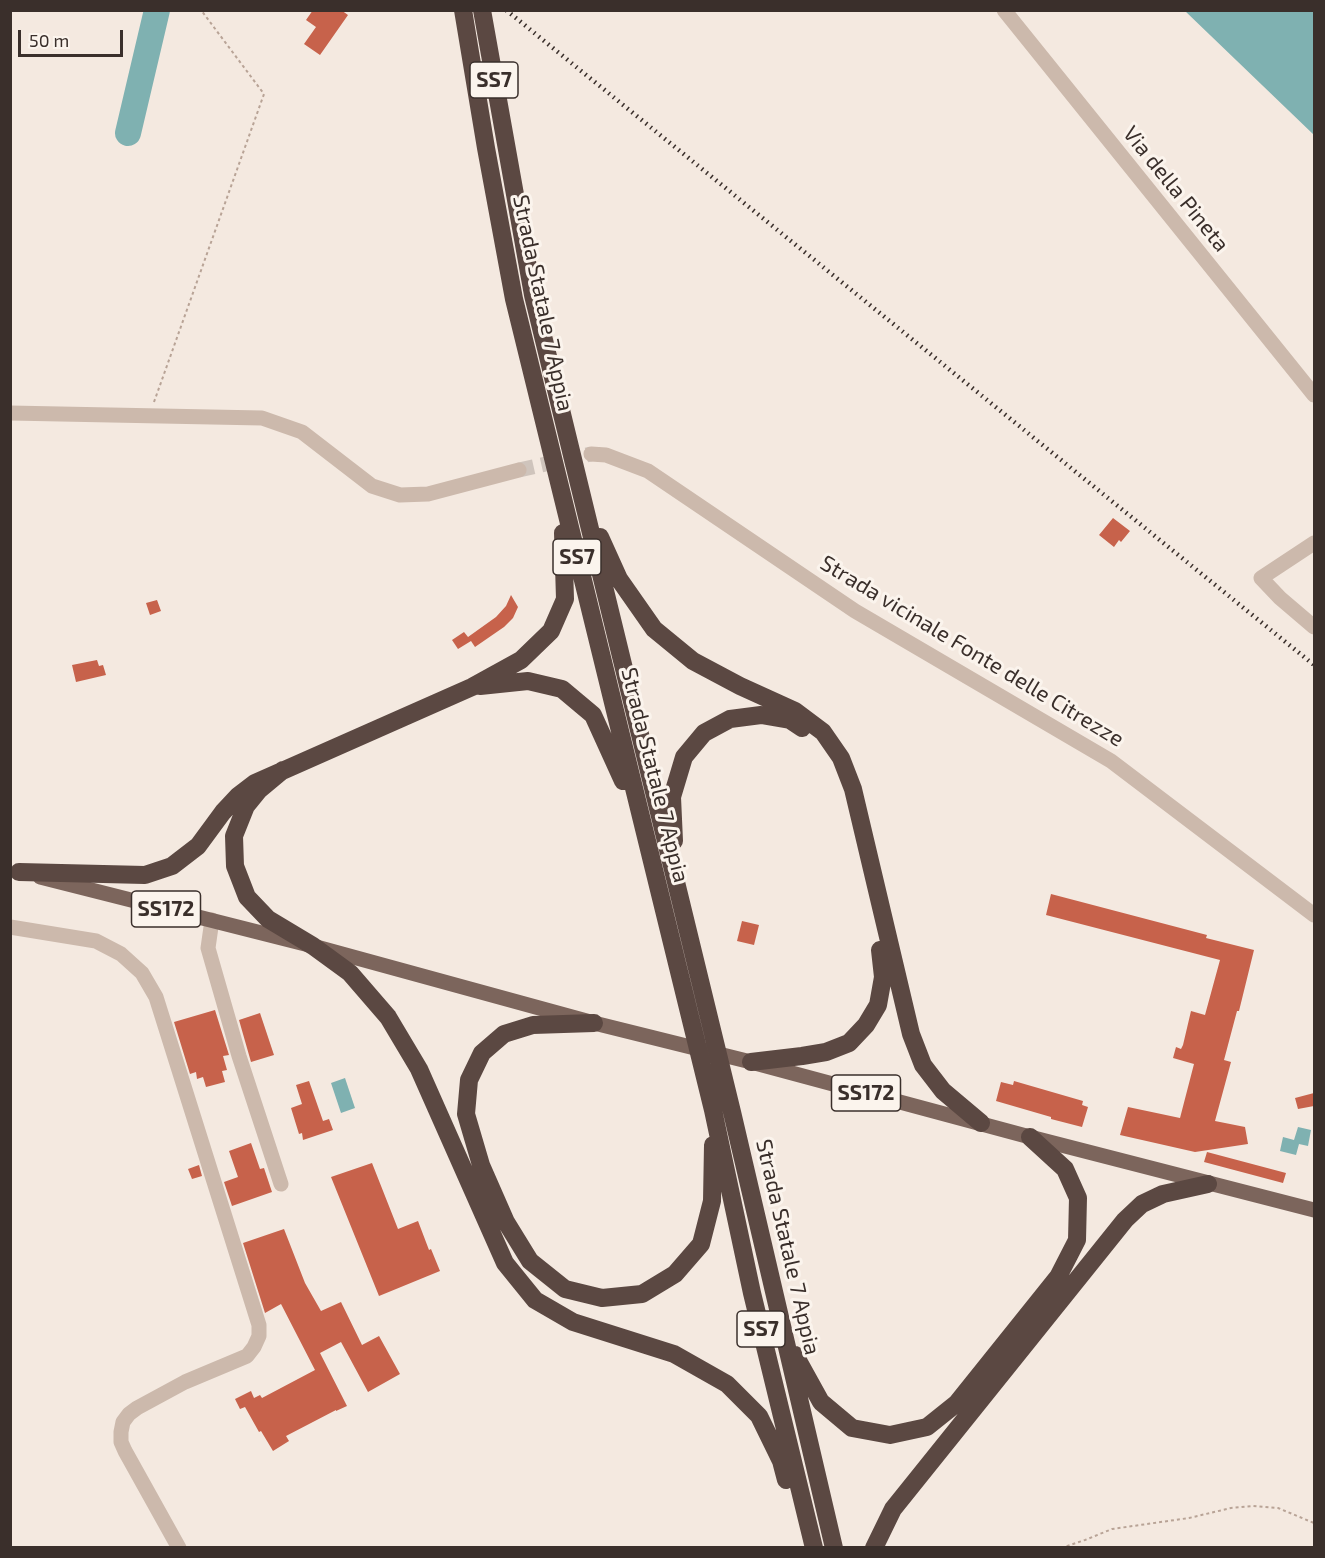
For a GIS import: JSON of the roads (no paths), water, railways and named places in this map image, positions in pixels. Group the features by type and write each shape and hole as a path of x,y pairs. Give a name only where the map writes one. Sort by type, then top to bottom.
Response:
{"highway":[{"name":"Strada Statale 7 Appia","path":"463,10 514,299 713,1110 752,1293 814,1548"},
{"name":"Strada Statale 7 Appia","path":"482,10 533,295 732,1112 834,1548"},
{"path":"580,494 619,579 654,629 693,661 795,711 823,732 842,758 853,789 911,1034 923,1065 943,1091 981,1124"},
{"path":"15,871 145,875 172,866 198,846 238,796 255,783 472,687 520,660 551,631 565,598 562,499"},
{"path":"472,687 528,681 562,689 593,715 641,821"},
{"path":"675,882 672,797 684,757 704,733 730,719 760,715 790,720 817,739 834,762 844,792 861,864 880,947 883,977 878,1005 866,1025 849,1043 826,1052 751,1062"},
{"path":"283,770 259,790 246,806 234,836 235,866 247,897 268,919 313,946 350,973 388,1017 419,1069 505,1263 535,1300 573,1322 674,1354 727,1384 759,1416 781,1461 806,1548"},
{"path":"594,1023 533,1025 504,1034 482,1053 469,1080 466,1114 481,1165 506,1222 530,1261 565,1289 602,1298 642,1294 675,1274 701,1244 712,1201 713,1110"},
{"path":"784,1334 820,1402 852,1428 890,1435 927,1426 957,1403 1058,1277 1077,1240 1078,1198 1065,1169 1030,1137"},
{"path":"874,1548 893,1509 1125,1220 1142,1204 1163,1194 1208,1184"}],"main road":[{"name":"SS172","path":"15,871 313,946 594,1023 1314,1210"}],"street":[{"name":"Via della Pineta","path":"1004,10 1314,395"},
{"path":"10,413 262,418 302,432 372,486 400,495 428,494 519,470"},
{"name":"Strada vicinale Fonte delle Citrezze","path":"591,454 606,455 648,471 855,611 1111,761 1314,915"},
{"path":"1314,543 1261,578 1314,627"},
{"path":"212,920 208,948 239,1056 281,1184"},
{"path":"10,927 96,941 121,954 142,973 156,997 260,1325 259,1336 247,1356 185,1382 136,1407 123,1422 121,1432 125,1451 179,1548"}],"water":[{"path":"1185,11 1314,11 1314,135"},
{"path":"345,1078 355,1108 341,1113 331,1083"},
{"path":"1298,1127 1311,1130 1308,1146 1299,1144 1296,1155 1280,1151 1283,1137 1294,1140"}],"waterway":[{"path":"128,133 157,10"}],"tunnel":[{"path":"519,470 591,454"}],"railway":[{"path":"506,10 1314,665"}]}
